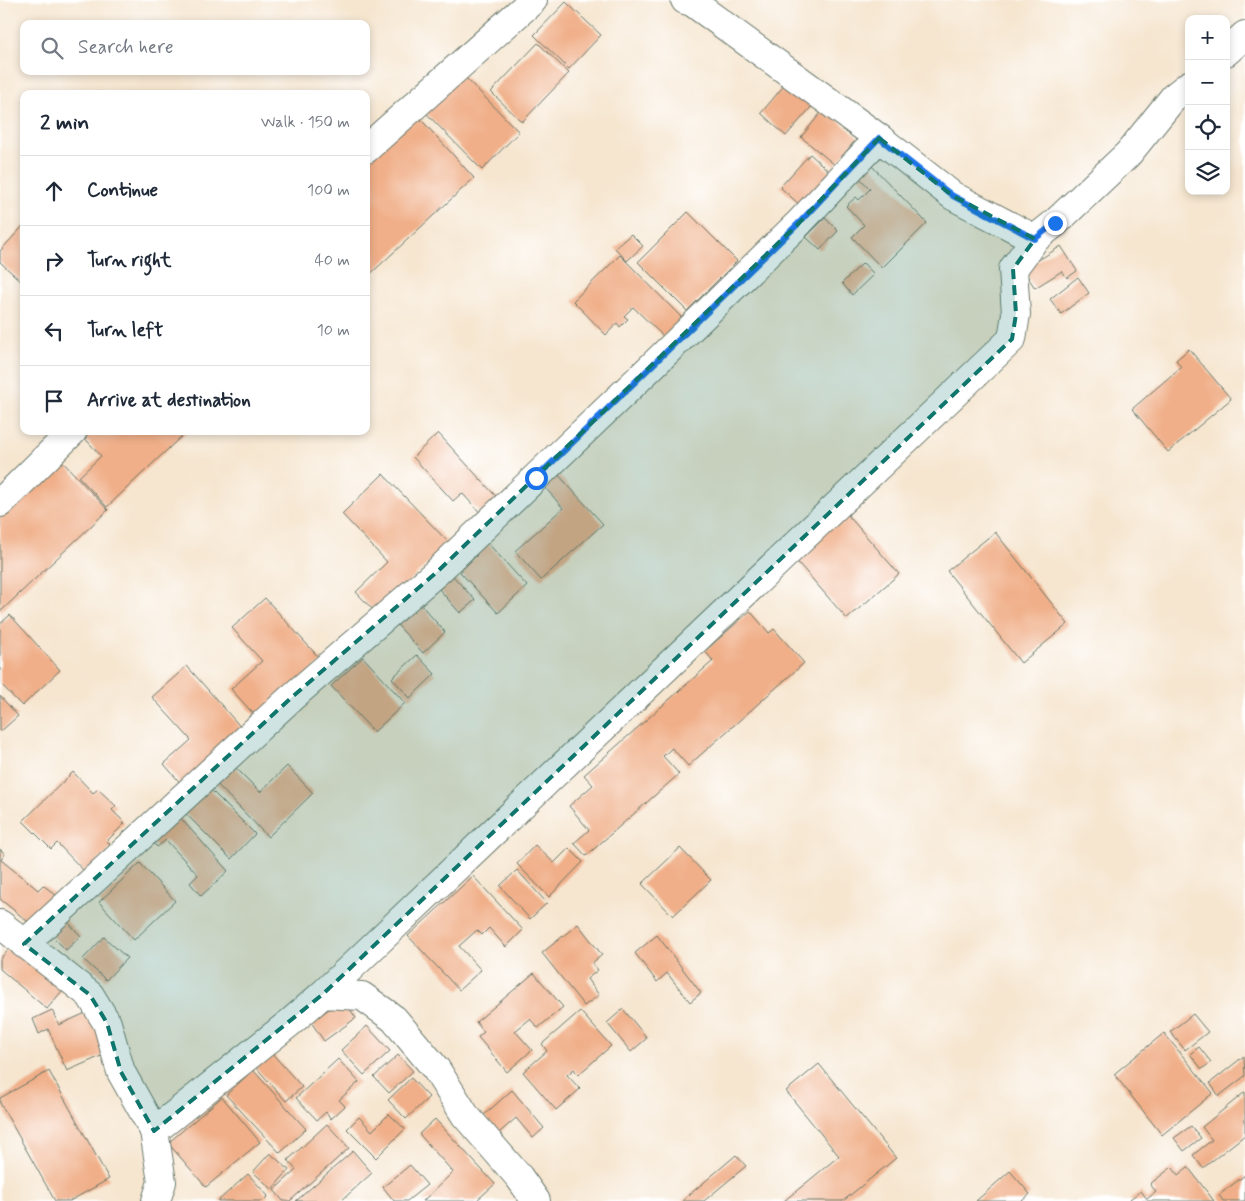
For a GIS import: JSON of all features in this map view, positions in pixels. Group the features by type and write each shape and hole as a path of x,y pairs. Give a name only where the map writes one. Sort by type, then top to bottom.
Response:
{"street":[{"path":"370,145 533,0"},
{"path":"685,0 692,2 879,138 953,196 1035,239"},
{"path":"1230,48 1245,35"},
{"path":"154,1131 323,994 1012,339 1016,314 1013,269 1035,239 1055,223 1128,154 1174,97 1185,87"},
{"path":"24,944 291,698 438,571 799,223 879,138"},
{"path":"0,503 69,435"},
{"path":"0,924 90,995 107,1023 121,1072 154,1131 162,1182 156,1201"},
{"path":"323,994 362,996 394,1019 436,1069 465,1115 519,1177 536,1201"}],"highlighted area":[{"path":"879,138 953,196 1035,239 1013,269 1016,314 1012,339 323,994 154,1131 121,1072 107,1023 90,995 24,944 291,698 438,571 799,223"}],"building":[{"path":"566,2 601,35 569,69 534,35"},
{"path":"538,43 569,73 522,122 491,92"},
{"path":"460,72 519,132 482,170 422,109"},
{"path":"787,82 813,105 786,136 761,113"},
{"path":"824,109 858,137 835,165 801,137"},
{"path":"416,114 474,178 370,274 370,156"},
{"path":"810,154 832,174 802,207 780,187"},
{"path":"869,163 927,223 882,268 852,237 864,225 846,206 856,197 859,200 870,189 857,175"},
{"path":"688,212 737,261 687,311 638,262"},
{"path":"825,218 838,231 820,250 806,237"},
{"path":"20,229 20,280 0,262 0,251"},
{"path":"631,234 643,246 627,261 615,248"},
{"path":"1061,246 1077,271 1067,278 1062,271 1035,288 1023,270"},
{"path":"620,255 683,319 664,337 633,307 624,316 628,319 620,327 617,323 606,335 573,301"},
{"path":"863,263 874,274 852,295 842,283"},
{"path":"1078,277 1089,293 1061,314 1050,299"},
{"path":"1189,349 1231,399 1168,452 1132,409 1181,367 1176,360"},
{"path":"438,433 503,504 486,519 462,493 453,501 413,457"},
{"path":"82,435 183,435 107,507 79,477 101,456"},
{"path":"58,457 108,510 0,612 0,513"},
{"path":"555,471 603,524 541,580 515,551 563,508 542,484"},
{"path":"383,474 449,543 376,613 356,592 387,562 342,514"},
{"path":"846,513 899,574 847,619 794,558"},
{"path":"995,532 1068,624 1021,663 947,571"},
{"path":"484,539 527,586 498,613 460,572 477,555 472,550"},
{"path":"453,576 475,600 460,613 439,589"},
{"path":"414,597 445,632 423,653 391,618"},
{"path":"265,598 322,661 258,719 231,689 262,661 232,628"},
{"path":"750,611 769,633 774,629 804,663 688,766 672,748 663,756 679,774 586,856 574,843 589,830 569,806 593,785 584,775 713,661 705,651"},
{"path":"10,615 60,670 22,706 0,683 0,624"},
{"path":"417,655 435,674 410,698 392,678"},
{"path":"363,657 405,703 374,732 331,686"},
{"path":"187,666 244,731 183,786 164,764 191,740 152,697"},
{"path":"0,696 18,716 0,732"},
{"path":"229,761 260,792 287,766 313,793 268,837 211,778"},
{"path":"73,772 93,793 98,789 116,806 112,810 125,823 107,841 113,847 86,873 57,843 51,849 23,821"},
{"path":"205,784 255,834 231,859 181,809"},
{"path":"176,813 228,871 201,896 190,883 198,875 166,840 157,847 149,838"},
{"path":"535,845 554,863 569,848 583,862 549,897 517,864"},
{"path":"680,848 711,880 673,916 642,884"},
{"path":"0,849 5,854 1,860 38,890 43,885 57,896 32,925 0,899"},
{"path":"140,863 175,901 134,940 99,902"},
{"path":"517,870 547,903 530,919 500,886"},
{"path":"473,876 523,930 506,947 489,928 482,935 477,930 459,946 481,970 459,990 408,936"},
{"path":"62,916 81,936 66,950 47,931"},
{"path":"578,924 602,955 592,963 598,970 587,979 599,995 584,1006 542,953"},
{"path":"657,935 701,993 690,1002 667,973 657,982 635,953"},
{"path":"104,937 127,958 106,980 83,959"},
{"path":"14,942 66,986 47,1009 0,969 0,959"},
{"path":"534,973 563,1007 538,1028 530,1019 515,1031 532,1050 507,1072 478,1037 484,1032 476,1022"},
{"path":"343,999 356,1018 324,1041 311,1022"},
{"path":"623,1009 647,1038 631,1052 607,1023"},
{"path":"52,1010 59,1025 90,1011 108,1053 67,1071 48,1029 39,1034 33,1019"},
{"path":"580,1011 611,1046 578,1075 574,1069 567,1075 580,1089 556,1110 523,1072 547,1051 542,1044"},
{"path":"1193,1014 1208,1032 1185,1050 1170,1032"},
{"path":"367,1026 390,1051 364,1075 341,1050"},
{"path":"1164,1033 1213,1093 1162,1135 1114,1074"},
{"path":"1199,1047 1211,1062 1202,1069 1190,1054"},
{"path":"269,1050 302,1087 286,1101 253,1064"},
{"path":"398,1055 413,1071 389,1093 374,1077"},
{"path":"1244,1056 1245,1076 1219,1096 1210,1083"},
{"path":"338,1059 359,1082 339,1100 345,1106 331,1119 326,1112 317,1120 296,1098"},
{"path":"819,1064 896,1158 843,1201 784,1201 839,1156 786,1091"},
{"path":"253,1070 306,1129 280,1153 226,1095"},
{"path":"49,1071 109,1179 70,1201 55,1201 0,1103 0,1098"},
{"path":"411,1078 429,1097 406,1119 388,1100"},
{"path":"512,1090 544,1128 533,1138 516,1118 499,1133 484,1115"},
{"path":"1245,1092 1245,1135 1203,1168 1193,1155 1212,1140 1202,1127"},
{"path":"222,1097 260,1142 206,1187 168,1143"},
{"path":"389,1114 405,1129 376,1158 347,1129 359,1117 372,1131"},
{"path":"435,1119 495,1184 476,1201 423,1201 453,1172 419,1134"},
{"path":"327,1124 349,1148 290,1201 283,1201 274,1190 296,1170 288,1160"},
{"path":"1191,1126 1201,1138 1184,1151 1174,1138"},
{"path":"353,1151 372,1173 341,1201 296,1201"},
{"path":"270,1153 289,1170 272,1189 253,1172"},
{"path":"736,1155 746,1166 704,1201 682,1201"},
{"path":"410,1165 427,1185 407,1201 394,1201 383,1187"},
{"path":"1172,1167 1178,1175 1188,1167 1214,1201 1131,1201 1130,1199 1141,1191 1147,1199 1156,1192 1150,1184"},
{"path":"1010,1171 1030,1194 1022,1201 976,1201"},
{"path":"248,1174 268,1196 263,1201 218,1201"},
{"path":"1245,1175 1245,1201 1223,1201 1219,1195"}],"route":[{"path":"536,478 799,223 879,138 953,196 1035,239 1055,223"}]}
